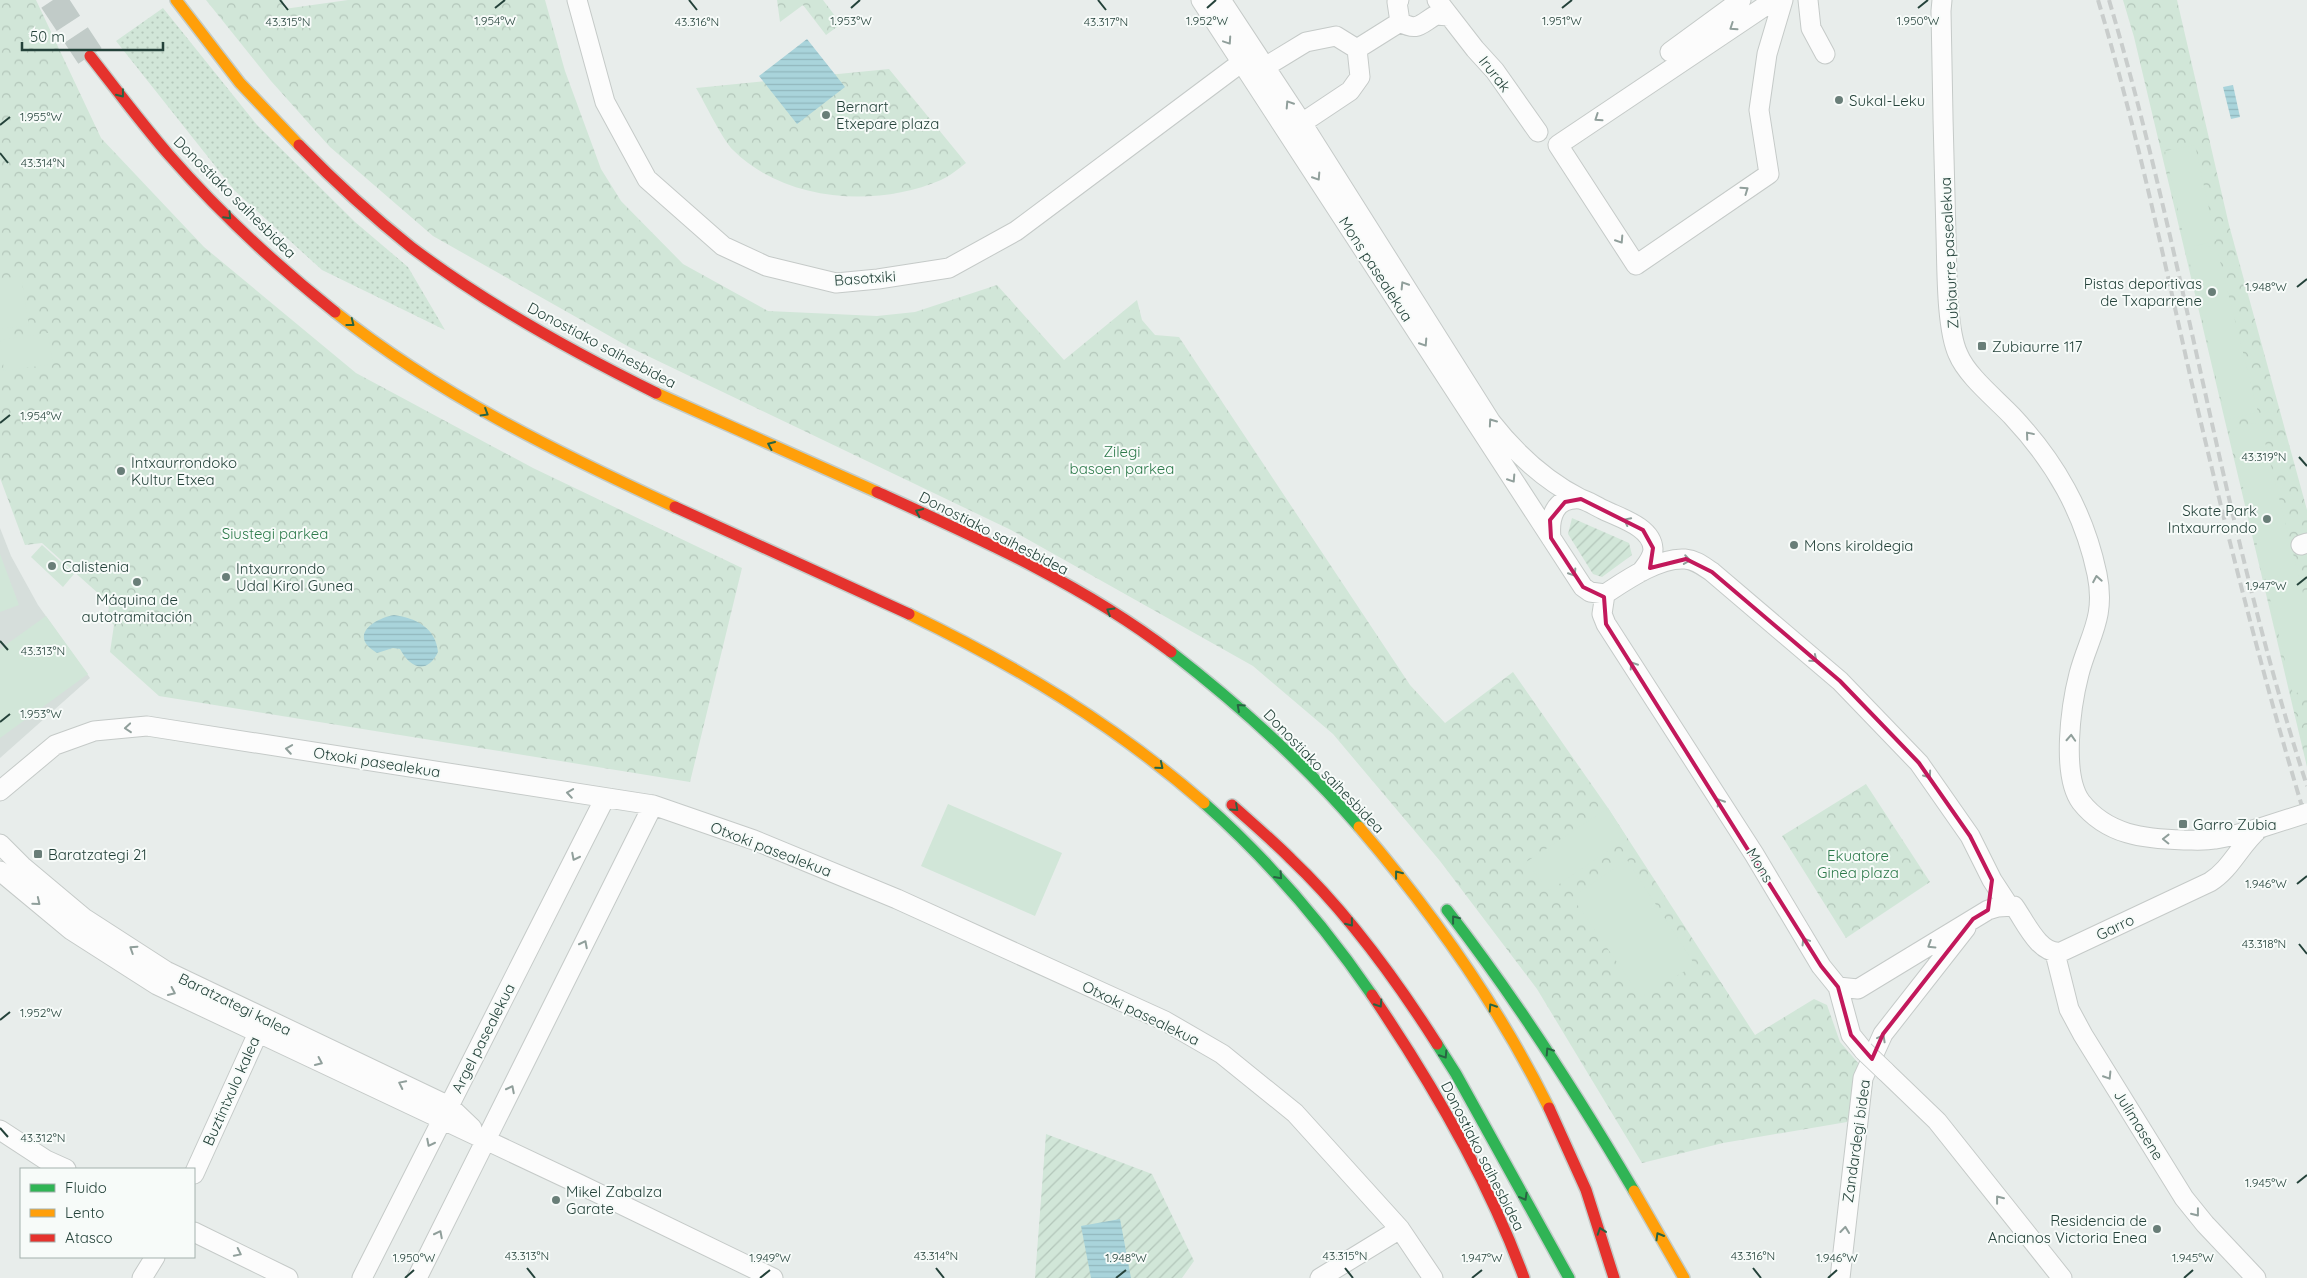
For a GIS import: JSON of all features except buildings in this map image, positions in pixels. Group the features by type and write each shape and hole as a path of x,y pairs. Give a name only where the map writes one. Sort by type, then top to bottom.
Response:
{"highway":[{"name":"Donostiako saihesbidea","path":"176,0 206,42 245,90 328,175 413,248 481,294 614,372 905,505 1052,578 1113,613 1172,652 1219,688 1276,740 1321,786 1392,866 1429,913 1496,1012 1562,1133 1588,1193 1614,1278"},
{"name":"Donostiako saihesbidea","path":"90,56 180,167 251,239 301,284 413,369 491,417 557,452 878,599 982,651 1039,683 1107,726 1155,762 1217,814 1276,873 1323,928 1368,987 1413,1056 1441,1105 1491,1202 1514,1250 1524,1278"},
{"path":"1107,726 1147,743"},
{"path":"1276,740 1310,757 1336,784"},
{"path":"1221,796 1292,859 1347,919 1401,988 1456,1074 1569,1278"},
{"path":"1438,898 1487,960 1561,1070 1684,1278"},
{"path":"1561,1070 1666,1270"}],"street":[{"name":"Basotxiki","path":"577,0 605,102 647,179 723,246 766,266 836,283 949,268 1016,231 1242,62"},
{"name":"Mons pasealekua","path":"1201,0 1550,538"},
{"name":"Mons pasealekua","path":"1221,0 1302,123 1491,422 1535,469 1562,490 1580,499"},
{"path":"1399,0 1397,11 1400,22 1410,28 1418,27 1436,15 1449,16"},
{"name":"Irurak","path":"1437,0 1495,71 1538,132"},
{"path":"1670,52 1741,0"},
{"path":"1774,0 1558,145 1636,265 1769,174 1759,110 1767,54 1783,0"},
{"path":"1808,0 1811,28 1824,54"},
{"name":"Zubiaurre pasealekua","path":"1942,0 1948,280 1954,342 1964,364 2027,432 2062,479 2078,510 2091,546 2099,585 2098,620 2079,674 2072,712 2070,768 2079,799 2095,817 2112,828 2158,840 2214,840 2307,813"},
{"path":"1357,49 1400,22"},
{"path":"1265,67 1306,42 1336,36 1357,49"},
{"path":"1302,123 1350,91 1360,77 1357,49"},
{"path":"1641,572 1652,557 1653,548 1648,537 1634,524 1580,499 1565,502 1554,512 1550,520 1550,538 1583,588 1596,594 1605,594 1641,572 1675,559 1686,559 1698,563 1840,681 1920,763 1970,836 1992,880 2009,906"},
{"name":"Mons","path":"1605,594 1602,614 1606,624 1754,854 1821,966 1838,987"},
{"name":"Otxoki pasealekua","path":"0,791 54,744 94,731 147,726 653,805 754,840 897,898 1165,1021 1222,1054 1295,1113 1400,1229 1433,1278"},
{"name":"Argel pasealekua","path":"362,1278 605,798"},
{"path":"417,1278 653,805"},
{"name":"Garro","path":"2055,953 2072,948 2210,882 2221,875 2244,843 2260,828"},
{"path":"2214,840 2228,847 2231,854 2231,862"},
{"name":"Baratzategi kalea","path":"0,844 22,866 84,918 166,971 445,1113 486,1140 773,1278"},
{"name":"Baratzategi kalea","path":"0,871 71,930 157,986 258,1033 445,1113"},
{"path":"1980,914 1992,880"},
{"path":"2055,953 2042,946 2014,906 2009,906 1980,914 1858,989 1838,987 1851,1035 1864,1051 1937,1121 2062,1278"},
{"name":"Zandardegi bidea","path":"1840,1278 1863,1078 1883,1034 1980,914"},
{"name":"Julimasene","path":"2055,953 2069,1009 2083,1035 2184,1198 2205,1224 2256,1278"},
{"name":"Buztintxulo kalea","path":"190,983 201,996 253,1022 258,1033 195,1172"},
{"path":"0,1130 46,1160 64,1168"},
{"path":"1320,1278 1400,1229"},
{"path":"195,1232 288,1278"},
{"path":"142,1278 154,1258"}],"highlighted area":[{"path":"1581,499 1643,530 1653,548 1650,568 1686,559 1712,572 1840,681 1919,763 1970,836 1992,880 1988,910 1973,919 1883,1034 1872,1059 1851,1035 1838,987 1821,966 1606,624 1604,597 1583,587 1551,538 1550,520 1565,502"}],"shaded area":[{"path":"0,528 11,556 38,605 90,678 0,758"}],"green space":[{"name":"Siustegi parkea","path":"0,0 36,0 101,138 204,247 356,373 533,468 742,568 690,782 159,696 110,652 114,625 108,619 109,603 42,543 25,545 0,478"},
{"name":"Zilegi basoen parkea","path":"206,0 283,0 284,9 348,0 545,0 565,71 601,169 621,201 683,264 768,311 877,316 915,312 997,285 1064,360 1137,300 1142,320 1155,335 1179,337 1410,685 1445,723 1513,672 1608,808 1755,1035 1814,999 1827,1005 1840,1042 1859,1064 1847,1122 1723,1143 1642,1163 1537,989 1440,861 1333,734 1253,666 1011,530 629,347 433,236 330,147 271,81"},
{"path":"777,0 823,0 841,24 826,35 803,5 780,22"},
{"path":"2123,0 2177,0 2229,225 2307,510 2307,767 2134,37"},
{"path":"163,8 257,125 355,222 408,267 445,330 322,270 235,191 116,41"},
{"path":"889,69 966,163 941,180 916,189 860,197 832,195 805,190 778,181 754,167 729,145 696,88"},
{"path":"2195,145 2216,241 2186,248 2165,151"},
{"name":"Pistas deportivas de Txaparrene","path":"2216,245 2258,412 2226,420 2187,251"},
{"path":"21,276 29,325 0,329 0,279"},
{"path":"48,333 53,364 4,371 0,340"},
{"name":"Skate Park Intxaurrondo","path":"2260,422 2307,609 2307,690 2293,694 2229,429"},
{"path":"1572,518 1629,543 1632,555 1602,577 1593,574 1568,534"},
{"name":"Calistenia","path":"42,545 74,574 63,587 31,557"},
{"path":"0,554 19,605 0,612"},
{"path":"46,616 88,674 0,738 0,649"},
{"name":"Ekuatore Ginea plaza","path":"1866,784 1930,882 1846,938 1782,836"},
{"path":"948,804 1062,853 1035,916 921,866"},
{"path":"1608,808 1627,838 1549,891 1526,862"},
{"path":"1627,860 1695,965 1641,997 1572,897"},
{"path":"1046,1134 1152,1174 1194,1261 1182,1278 1035,1278"}],"water":[{"path":"807,39 845,87 797,124 759,76"},
{"path":"2233,85 2240,117 2231,119 2223,87"},
{"path":"394,615 417,622 429,631 438,652 429,664 419,666 414,664 404,656 400,649 393,648 377,653 364,640 367,629 372,624"},
{"path":"1120,1219 1131,1278 1091,1278 1081,1226"}],"tunnel":[{"path":"53,0 90,56"}],"railway":[{"path":"2098,0 2139,151 2235,563 2262,667 2307,823"},
{"path":"2109,0 2161,196 2251,591 2307,786"}],"traffic: fast":[{"path":"1171,652 1270,735 1316,780 1359,827"},
{"path":"1204,803 1250,847 1294,894 1334,943 1372,995"},
{"path":"1447,910 1473,944 1545,1048 1634,1191"},
{"path":"1437,1044 1456,1074 1569,1278"}],"traffic: slow":[{"path":"176,0 240,83 299,145"},
{"path":"335,312 374,342 456,395 499,420 586,465 675,507"},
{"path":"656,393 877,492"},
{"path":"909,614 988,655 1063,698 1134,747 1204,803"},
{"path":"1359,827 1413,893 1463,962 1509,1034 1549,1108"},
{"path":"1634,1191 1684,1278"}],"traffic: jam":[{"path":"90,56 159,143 208,197 270,257 335,312"},
{"path":"299,145 368,211 411,247 440,268 530,326 656,393"},
{"path":"877,492 991,545 1065,584 1137,627 1171,652"},
{"path":"675,507 909,614"},
{"path":"1232,805 1284,852 1332,901 1370,947 1437,1044"},
{"path":"1372,995 1416,1062 1457,1132 1510,1241 1524,1278"},
{"path":"1549,1108 1586,1190 1614,1278"}],"place":[{"name":"Sukal-Leku","path":"1839,100"},
{"name":"Bernart Etxepare plaza","path":"826,115"},
{"name":"Pistas deportivas de Txaparrene","path":"2212,292"},
{"name":"Zubiaurre 117","path":"1982,346"},
{"name":"Intxaurrondoko Kultur Etxea","path":"121,471"},
{"name":"Skate Park Intxaurrondo","path":"2267,519"},
{"name":"Mons kiroldegia","path":"1794,545"},
{"name":"Calistenia","path":"52,566"},
{"name":"Intxaurrondo Udal Kirol Gunea","path":"226,577"},
{"name":"Máquina de autotramitación","path":"137,582"},
{"name":"Garro Zubia","path":"2183,824"},
{"name":"Baratzategi 21","path":"38,854"},
{"name":"Mikel Zabalza Garate","path":"556,1200"},
{"name":"Residencia de Ancianos Victoria Enea","path":"2157,1229"}]}
